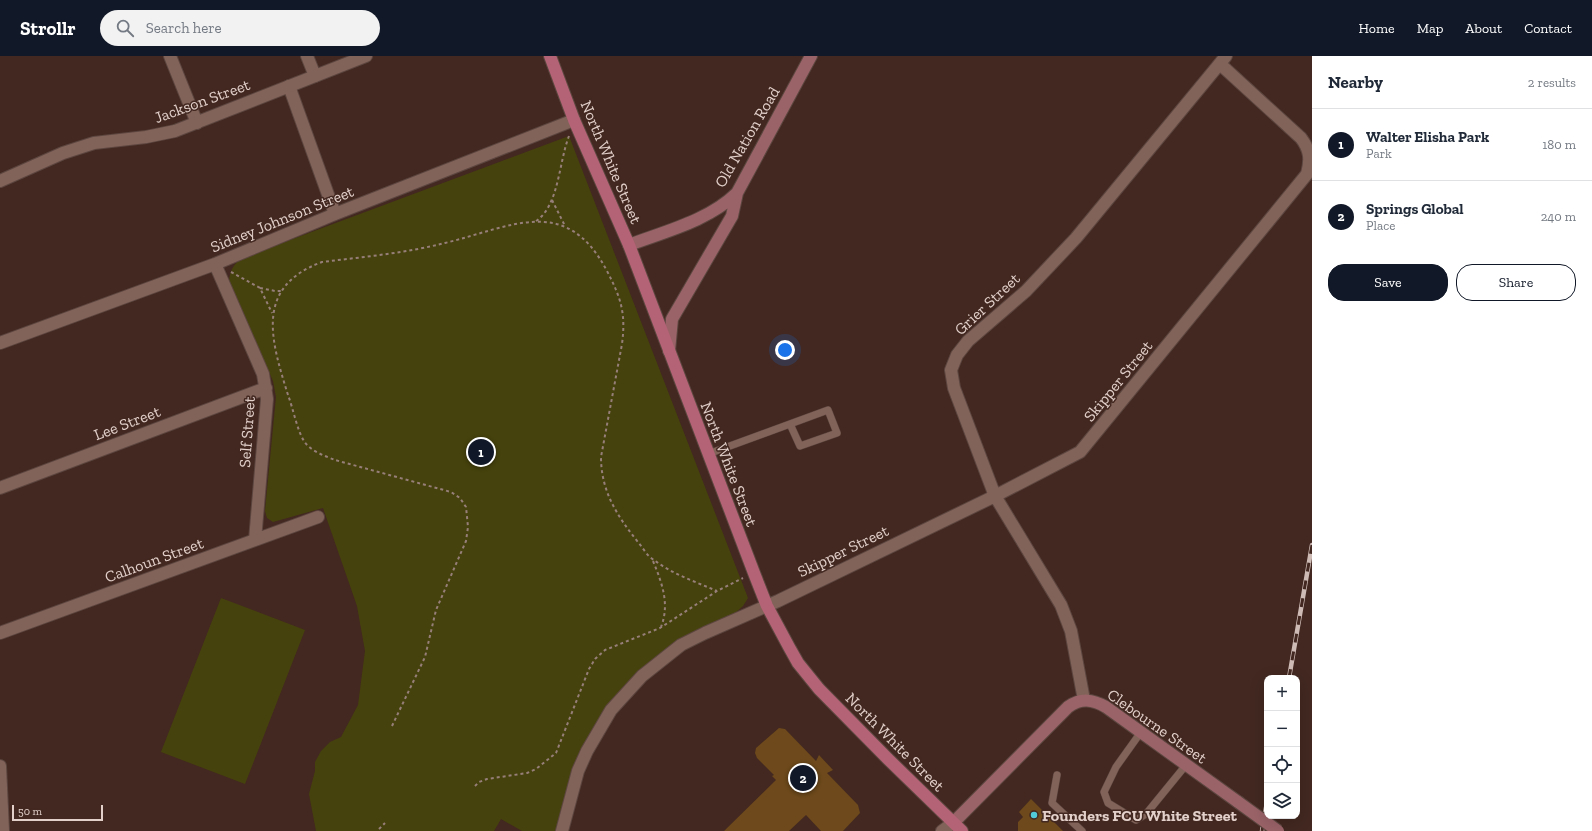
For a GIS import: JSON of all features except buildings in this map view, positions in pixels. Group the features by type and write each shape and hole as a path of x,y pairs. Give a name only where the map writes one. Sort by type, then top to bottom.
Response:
{"main road":[{"name":"North White Street","path":"550,56 574,120 629,245 767,606 798,663 819,689 958,827"},
{"name":"Old Nation Road","path":"629,245 708,214 725,204 737,193 811,56"},
{"path":"669,351 672,319 732,216 737,193"},
{"name":"Clebourne Street","path":"958,827 1068,707 1076,702 1084,700 1096,701 1106,707 1278,831"}],"street":[{"path":"170,56 197,123"},
{"path":"307,56 315,76"},
{"name":"Jackson Street","path":"0,181 63,153 94,143 146,137 175,131 366,56"},
{"name":"Grier Street","path":"1084,700 1071,631 1061,605 994,496 954,388 952,370 957,356 968,341 1026,291 1076,238 1223,60"},
{"name":"Skipper Street","path":"562,831 578,771 598,731 622,697 642,676 681,645 767,606 994,496 1080,452 1307,174 1310,163 1309,152 1302,138 1223,60"},
{"path":"289,86 334,214"},
{"name":"Sidney Johnson Street","path":"0,343 216,264 334,214 574,120"},
{"name":"Self Street","path":"216,264 263,374 268,399 255,540"},
{"name":"Lee Street","path":"0,488 266,388"},
{"name":"Calhoun Street","path":"0,633 318,518"},
{"path":"0,766 3,831"},
{"path":"942,831 958,827"}],"lane":[{"path":"708,454 828,410 837,433 800,446 790,424"},
{"path":"1140,732 1116,767 1104,792 1108,803 1136,820 1146,814 1186,765"},
{"path":"1057,776 1052,803 1082,831"}],"path":[{"path":"535,222 543,217 552,200 563,152 569,135"},
{"path":"552,200 565,226"},
{"path":"392,726 425,657 436,610 466,541 468,527 466,507 460,498 451,492 335,460 309,447 304,441 278,362 273,327 273,314 275,303 281,291 292,279 305,269 322,262 425,247 509,225 535,222 565,226 580,235 591,245 618,293 622,307 623,332 617,375 604,430 601,456 601,474 604,487 624,524 652,560 665,599 666,611 660,628"},
{"path":"216,264 260,288 275,292 281,291"},
{"path":"260,288 273,314"},
{"path":"652,560 682,576 717,591"},
{"path":"475,786 479,782 487,779 527,773 536,769 556,753 584,679 595,659 605,650 660,628 717,591 742,578"},
{"path":"379,829 385,823"}],"shaded area":[{"path":"569,136 748,598 743,606 724,623 682,642 610,708 560,831 522,831 501,819 494,831 316,831 309,794 315,771 315,762 321,751 330,742 341,737 358,705 365,651 357,606 323,508 273,522 267,518 265,511 276,397 273,381 229,282 231,271 236,263 242,258"},
{"path":"221,598 305,630 245,784 161,752"}],"railway":[{"path":"1290,675 1312,545"},
{"path":"1262,831 1264,819"}],"place":[{"name":"Walter Elisha Park","path":"481,452"},
{"name":"Springs Global","path":"803,778"},
{"name":"Founders FCU White Street","path":"1034,815"}]}
